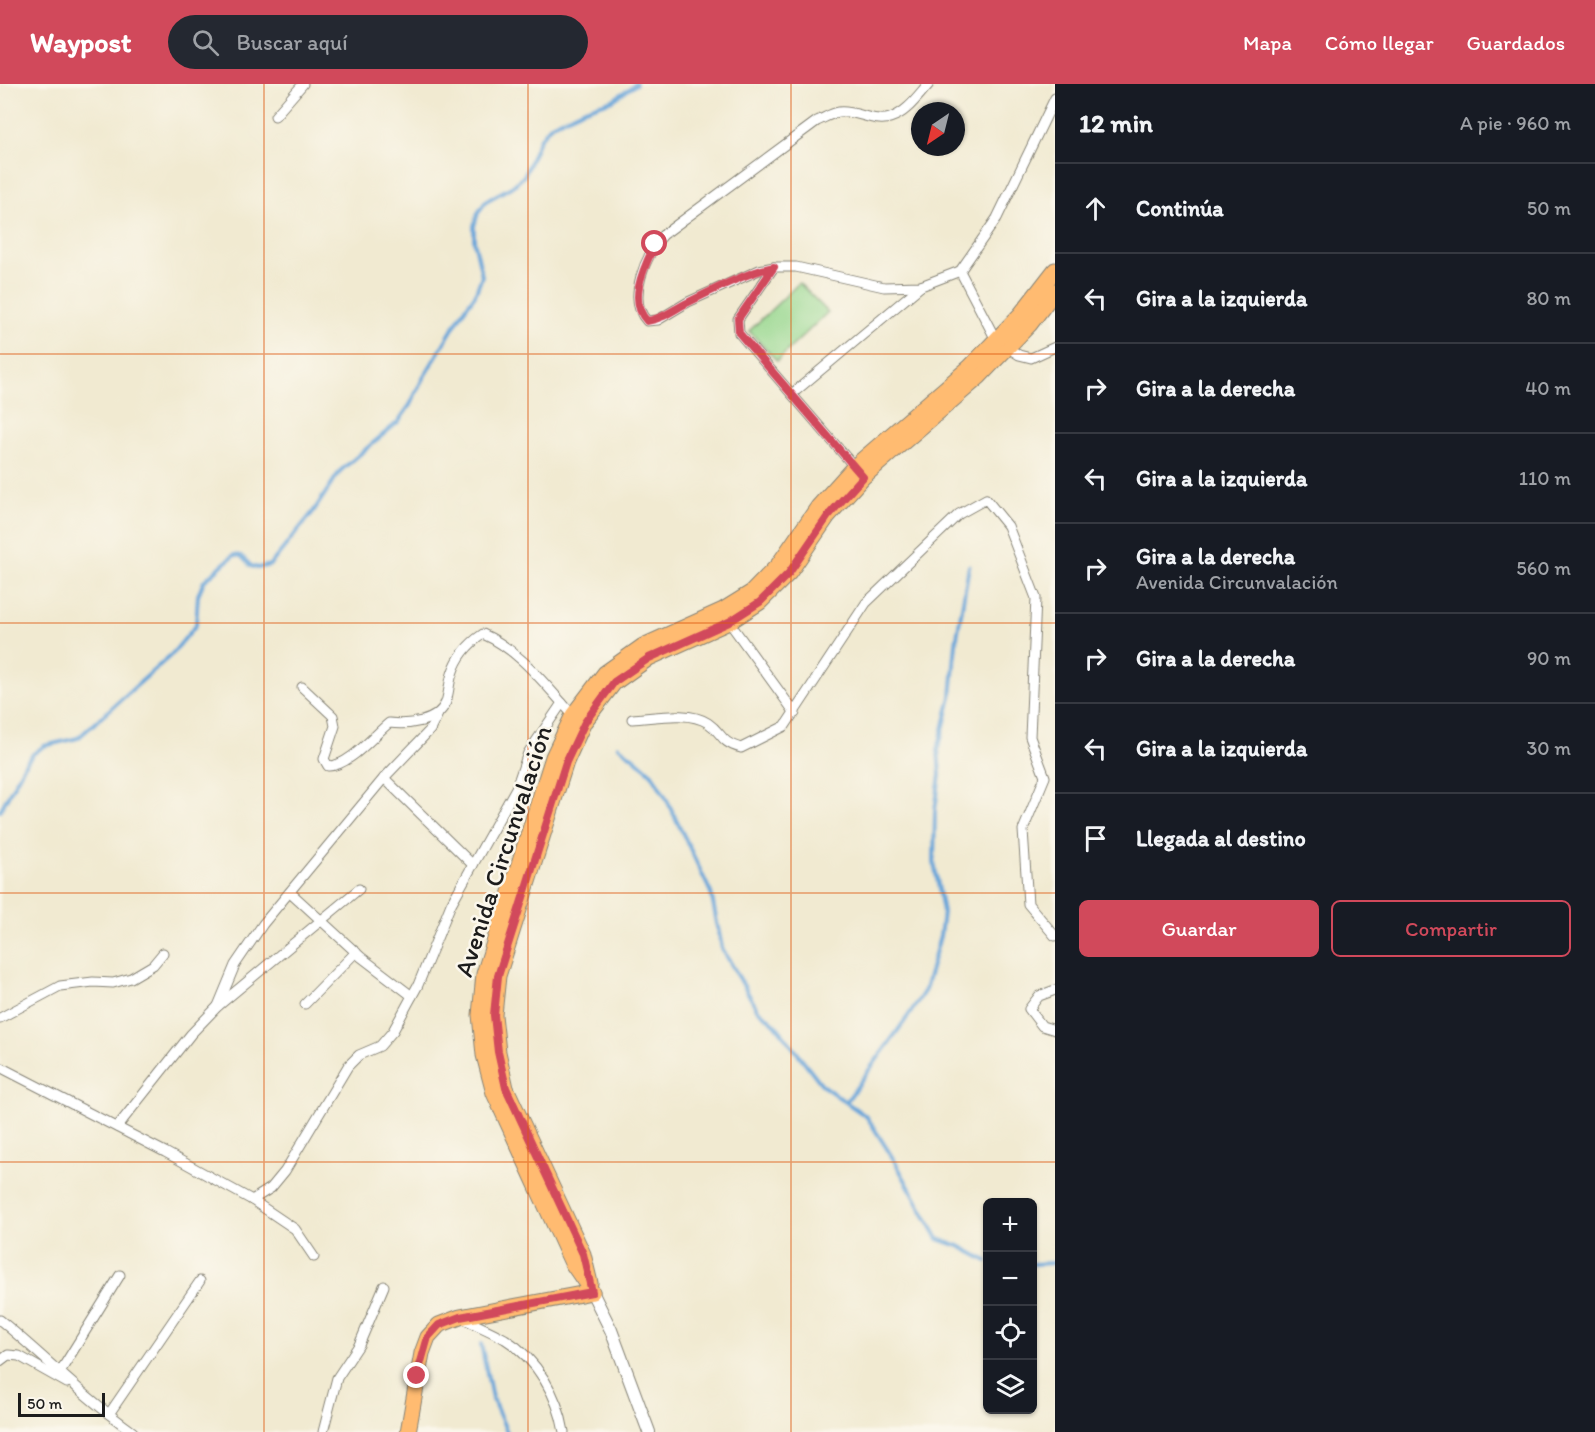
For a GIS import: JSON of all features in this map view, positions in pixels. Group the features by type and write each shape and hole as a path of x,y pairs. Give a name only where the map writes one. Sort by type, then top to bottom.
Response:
{"main road":[{"name":"Avenida Circunvalación","path":"592,1292 572,1263 494,1093 484,1055 480,1016 484,974 553,757 573,715 605,673 643,646 723,610 752,592 778,565 818,507 980,377 1020,315 1055,270"},
{"name":"Avenida Circunvalación","path":"1002,343 1030,324 1055,291"},
{"name":"Avenida Circunvalación","path":"592,1292 583,1254 506,1088 498,1052 494,1015 498,976 566,762 585,722 614,682 649,658 729,622 760,602 789,573 859,472"},
{"path":"408,1432 417,1376 428,1337 439,1325 460,1317 592,1292"}],"street":[{"path":"275,116 303,84"},
{"path":"921,286 884,286 796,267 774,267 759,270 688,303 658,320 647,321 640,315 637,295 646,264 655,244 663,235 818,121 838,112 881,119 891,118 907,108 929,84"},
{"path":"792,394 921,286 960,271 997,218 1055,98"},
{"path":"774,267 738,319 739,333 859,472"},
{"path":"960,271 1002,343 1019,355 1031,358 1055,347"},
{"path":"632,719 688,716 707,723 728,744 741,748 785,726 866,603 959,514 986,499 1008,526 1036,598 1030,737 1045,777 1023,830 1028,904 1055,936"},
{"path":"729,622 795,713"},
{"path":"218,1006 236,965 263,924 384,778 430,730 446,703 452,673 461,654 474,640 483,634 502,643 520,658 573,715"},
{"path":"302,687 333,716 335,726 324,759 327,766 334,767 355,754 389,723 406,725 438,714"},
{"path":"252,1200 271,1188 285,1171 348,1066 359,1055 380,1046 393,1031 412,996 451,904 516,788 528,753 562,703"},
{"path":"384,778 472,865"},
{"path":"117,1127 191,1034 218,1006 359,889"},
{"path":"290,892 356,952 412,996"},
{"path":"305,1004 356,952"},
{"path":"0,1018 60,986 93,982 113,983 131,978 153,964 163,953"},
{"path":"1055,990 1039,996 1029,1009 1042,1026 1055,1030"},
{"path":"0,1067 252,1200 295,1229 314,1257"},
{"path":"60,1372 120,1275"},
{"path":"109,1413 200,1281"},
{"path":"323,1432 337,1378 359,1345 384,1286"},
{"path":"592,1292 611,1330 649,1432"},
{"path":"460,1317 505,1339 521,1352 549,1386 561,1412 564,1432"},
{"path":"0,1320 84,1394 133,1432"},
{"path":"0,1361 8,1355 19,1356 84,1394"}],"green space":[{"path":"799,283 828,312 777,361 749,331"}],"waterway":[{"path":"0,811 25,764 33,754 44,746 78,738 172,654 196,625 198,595 204,581 234,555 241,556 251,566 258,568 270,565 313,512 340,471 398,422 475,295 482,276 474,240 474,226 478,213 486,201 513,186 524,176 539,140 551,125 585,109 613,100 636,84"},
{"path":"846,1102 925,990 940,936 943,912 934,862 935,810 940,775 938,750 951,697 956,643 969,566"},
{"path":"618,746 652,774 665,796 711,893 722,948 757,1009 775,1024 823,1086 867,1117 938,1239 959,1246 983,1259"},
{"path":"1037,1264 1055,1263"},
{"path":"481,1344 492,1398 507,1432"}],"route":[{"path":"417,1376 428,1337 439,1325 460,1317 592,1292 583,1254 506,1088 498,1052 494,1015 498,976 566,762 585,722 614,682 649,658 729,622 760,602 789,573 828,516 863,477 739,333 738,319 774,267 759,270 688,303 658,320 647,321 640,315 637,295 646,264 655,244"}]}
